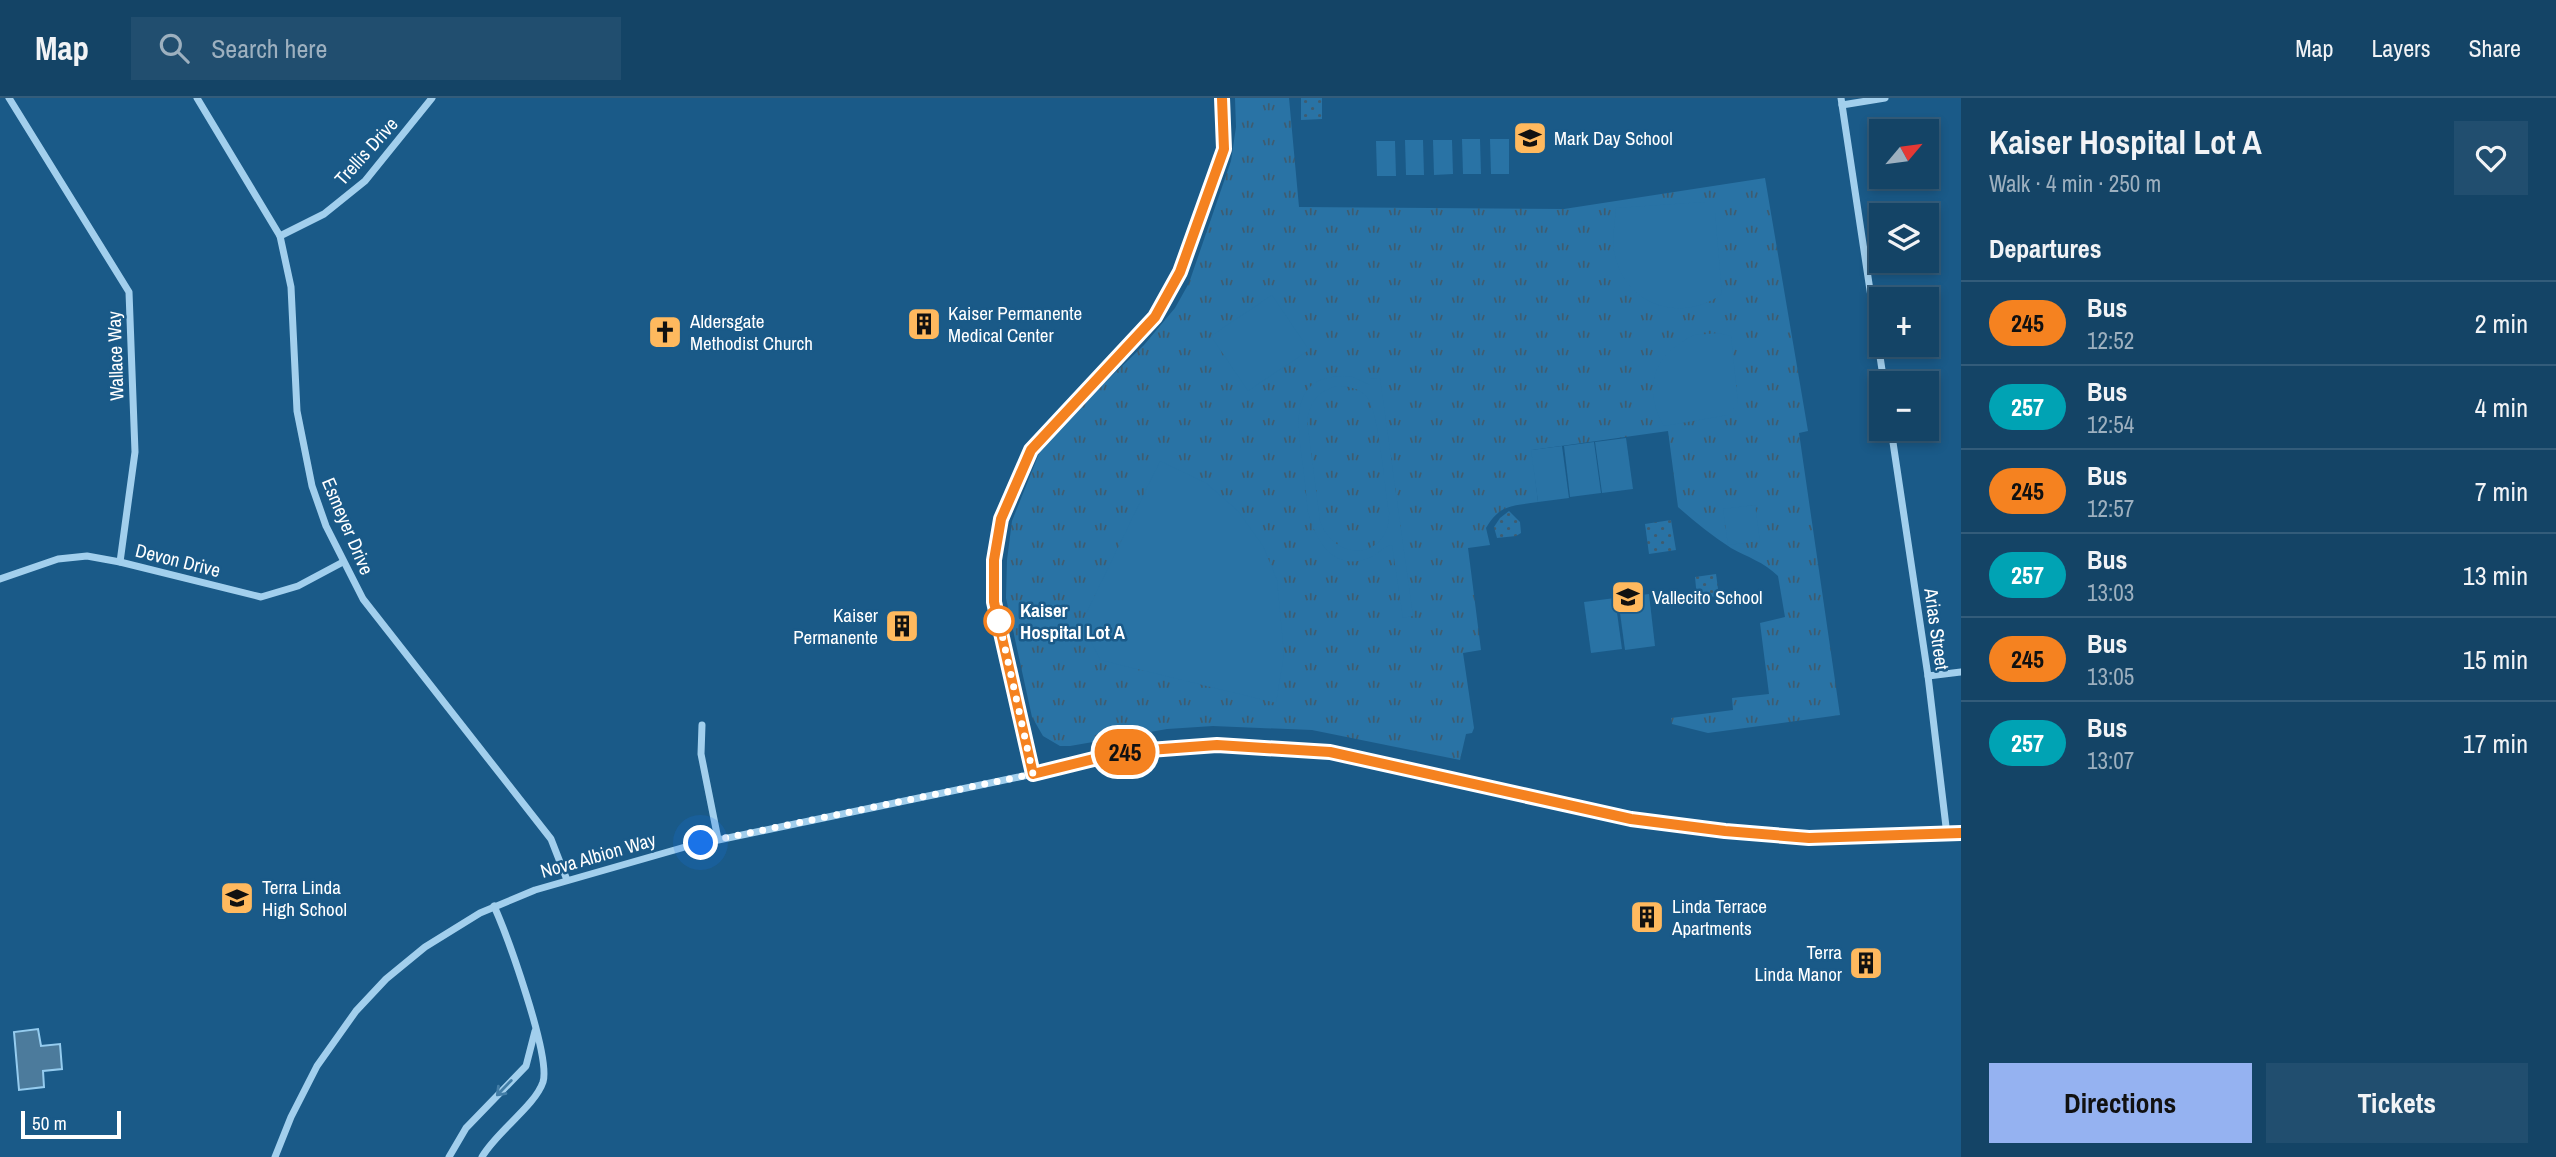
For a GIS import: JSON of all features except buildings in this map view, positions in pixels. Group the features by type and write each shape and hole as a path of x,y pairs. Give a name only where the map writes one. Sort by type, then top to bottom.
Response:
{"street":[{"name":"Wallace Way","path":"9,98 129,292 135,452 120,562"},
{"name":"Esmeyer Drive","path":"197,98 280,236 291,287 297,411 312,486 343,562 363,598 551,839 568,880"},
{"name":"Trellis Drive","path":"280,236 324,215 365,181 432,98"},
{"path":"1033,774 994,602 994,560 1001,519 1031,450 1155,317 1180,272 1224,149 1222,98"},
{"path":"1882,371 1842,102 1885,98"},
{"name":"Arias Street","path":"1893,441 1928,676 1947,835"},
{"name":"Devon Drive","path":"0,579 58,559 87,556 261,597 298,586 343,562"},
{"path":"1928,676 1961,672"},
{"path":"702,725 701,754 718,839"},
{"name":"Nova Albion Way","path":"275,1157 291,1116 317,1066 356,1011 387,979 425,947 452,928 495,906 568,880 718,839 1033,774 1122,752 1217,745 1330,752 1631,819 1809,838 1961,833"},
{"path":"482,1157 488,1146 530,1101 543,1082 544,1057 512,950 495,906"},
{"path":"449,1157 466,1128 526,1066 535,1030"}],"green space":[{"path":"1235,98 1289,98 1299,207 1564,209 1765,178 1808,431 1799,433 1840,715 1708,733 1672,724 1671,718 1733,710 1732,698 1769,694 1760,623 1785,617 1778,576 1761,563 1731,548 1678,507 1668,431 1532,450 1538,502 1502,510 1486,528 1490,545 1468,548 1481,650 1463,653 1474,728 1472,733 1466,734 1460,760 1312,730 1213,726 1167,729 1070,746 1060,746 1043,736 1032,717 1006,598 1012,521 1040,451 1069,417 1144,345 1175,308 1189,283 1231,161 1236,127"},
{"path":"1301,98 1322,98 1322,119 1301,120"},
{"path":"1462,139 1480,139 1481,174 1463,174"},
{"path":"1490,139 1509,139 1509,174 1491,174"},
{"path":"1405,140 1423,140 1424,175 1406,175"},
{"path":"1433,140 1452,140 1453,174 1434,175"},
{"path":"1376,141 1395,141 1396,176 1377,176"},
{"path":"1704,202 1715,213 1722,294 1689,308 1656,304 1641,296 1629,285 1620,270 1614,251 1616,208"},
{"path":"1272,295 1309,350 1248,391 1211,336"},
{"path":"1718,333 1731,336 1738,403 1728,415 1664,426 1658,415 1653,392 1654,380 1662,360 1691,336"},
{"path":"1353,377 1370,385 1370,379 1380,378 1413,616 1403,618 1392,545 1369,558 1345,561 1328,551 1311,523 1301,452 1299,412 1307,391 1315,383 1327,378","holes":["1337,386 1353,388 1367,397 1378,434 1389,512 1387,527 1381,539 1372,547 1361,550 1349,550 1338,545 1320,521 1307,420 1316,398"]},
{"path":"1626,438 1633,489 1602,493 1595,442"},
{"path":"1594,442 1601,493 1570,497 1564,446"},
{"path":"1562,446 1569,498 1538,502 1531,450"},
{"path":"1160,461 1206,483 1238,511 1263,546 1277,580 1284,654 1276,703 1100,660 1082,622"},
{"path":"1755,505 1760,541 1728,545 1723,509"},
{"path":"1509,511 1520,522 1521,533 1497,538 1494,527"},
{"path":"1671,520 1676,550 1649,554 1645,524"},
{"path":"1716,574 1719,596 1697,598 1695,577"},
{"path":"1649,594 1655,646 1625,650 1618,598"},
{"path":"1615,598 1622,649 1591,653 1584,602"}],"shaded area":[{"path":"38,1029 41,1046 60,1044 62,1069 43,1071 44,1087 19,1090 14,1032"}],"bus line":[{"name":"245","path":"1222,98 1224,149 1180,272 1155,317 1031,450 1001,519 994,560 994,602 1033,774 1122,752 1217,745 1330,752 1631,819 1809,838 1961,833"}],"place":[{"name":"Mark Day School","path":"1530,138"},
{"name":"Kaiser Permanente Medical Center","path":"924,324"},
{"name":"Aldersgate Methodist Church","path":"665,332"},
{"name":"Vallecito School","path":"1628,597"},
{"name":"Kaiser Hospital Lot A","path":"999,621"},
{"name":"Kaiser Permanente","path":"902,626"},
{"name":"Terra Linda High School","path":"237,898"},
{"name":"Linda Terrace Apartments","path":"1647,917"},
{"name":"Terra Linda Manor","path":"1866,963"}],"route":[{"path":"701,843 1033,774 999,621"}]}
